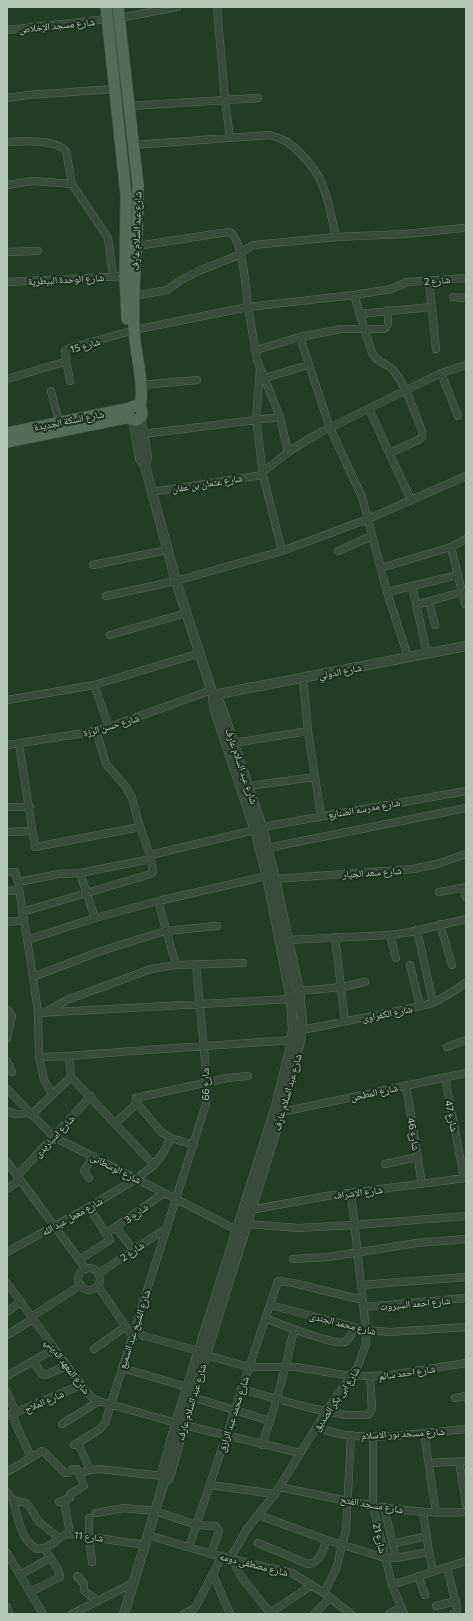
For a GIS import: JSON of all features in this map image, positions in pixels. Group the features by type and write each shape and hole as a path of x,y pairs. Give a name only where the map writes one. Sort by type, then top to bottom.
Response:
{"main road":[{"name":"شارع عبد السلام عارف","path":"106,7 126,195 135,412"},
{"name":"شارع عبد السلام عارف","path":"119,12 130,106 139,204 137,246 130,276 134,296 131,331 141,385 135,412"},
{"name":"شارع السكة الجديدة","path":"7,433 58,422 135,412"},
{"name":"شارع السكة الجديدة","path":"7,442 135,412"}],"street":[{"path":"119,12 176,7"},
{"path":"217,7 225,100 230,138"},
{"name":"شارع مسجد الإخلاص","path":"7,30 107,19"},
{"path":"7,98 115,89"},
{"path":"130,106 258,98"},
{"path":"134,145 270,135 283,138 293,145 312,164 319,175 324,188 336,237"},
{"path":"7,142 26,141 63,147 66,151 72,184 108,238 113,276"},
{"path":"7,185 33,181 72,184"},
{"path":"134,296 167,290 181,280 241,253 246,248 253,245 336,237 406,234 462,228"},
{"path":"137,246 228,232 234,235 241,253 248,307 260,367 280,417 288,452"},
{"path":"7,252 38,251"},
{"name":"شارع الوحدة البيطرية","path":"7,282 130,276"},
{"name":"شارع 2","path":"354,295 391,289 407,282 429,282 466,278"},
{"path":"429,282 436,350"},
{"path":"131,331 248,307 354,295 364,330 375,359 394,370 405,391 423,435 418,440 390,453"},
{"path":"453,297 466,298"},
{"path":"359,314 431,306"},
{"path":"256,350 300,337 341,329 364,330 386,328 388,324 388,310"},
{"name":"شارع 15","path":"7,379 66,361 65,351 67,349 131,331"},
{"path":"300,337 330,428 362,497 387,592 408,657"},
{"path":"66,361 70,381"},
{"path":"265,378 308,365"},
{"path":"263,473 288,452 308,439 441,373 466,365"},
{"path":"260,367 256,419 263,473 282,552"},
{"path":"441,373 458,416"},
{"path":"141,385 197,380"},
{"path":"51,391 58,422"},
{"path":"369,409 410,500"},
{"name":"شارع عبد السلام عارف","path":"135,412 143,434 147,457 145,466"},
{"name":"شارع عبد السلام عارف","path":"135,412 140,458 145,466 176,581 213,695 214,708 259,829 268,848 271,877 291,999 293,1020 292,1040 280,1108 237,1230 202,1353 192,1397 180,1424"},
{"path":"143,434 280,417"},
{"name":"شارع عثمان بن عفان","path":"151,492 263,473"},
{"path":"106,596 176,581 282,552 368,519 466,476"},
{"path":"338,551 372,536"},
{"path":"381,568 451,547 466,539"},
{"path":"451,547 466,604"},
{"path":"93,565 167,550"},
{"path":"387,592 458,575"},
{"path":"412,586 428,653"},
{"path":"416,605 462,592"},
{"path":"429,601 435,625"},
{"path":"110,635 186,613"},
{"name":"شارع الدولي","path":"213,695 466,646"},
{"path":"7,700 94,685 200,653"},
{"path":"303,678 308,731 321,816"},
{"path":"94,685 109,727"},
{"name":"شارع عبد السلام عارف","path":"124,1614 180,1424 188,1387 202,1353 247,1224 298,1051 302,1030 302,1010 288,940 249,786 220,704 213,695"},
{"name":"شارع حسن الرزة","path":"7,746 109,727 213,695"},
{"path":"22,912 151,874 153,872 150,857 130,793 108,767 96,730"},
{"path":"234,743 308,731"},
{"path":"19,744 30,807 34,845 37,847 140,827"},
{"path":"249,786 315,777"},
{"name":"شارع مدرسه الصنايع","path":"18,882 59,874 80,873 259,829 321,816 466,791"},
{"path":"7,807 30,807"},
{"path":"268,848 466,808"},
{"path":"7,832 32,831"},
{"name":"شارع سعد الجيار","path":"27,940 95,918 158,901 271,877 413,869 437,864 466,854"},
{"path":"7,872 15,872 18,882 33,977 41,1013 39,1057 44,1080 52,1094"},
{"path":"80,873 95,918"},
{"path":"439,892 465,888 466,897"},
{"path":"7,891 19,890"},
{"path":"158,901 165,931 176,965"},
{"path":"288,940 390,935 466,918"},
{"path":"7,922 24,920"},
{"path":"440,924 452,965"},
{"path":"33,977 98,952 165,931 217,926"},
{"path":"417,930 433,1003"},
{"path":"390,935 396,958"},
{"path":"336,938 345,1022"},
{"path":"41,1013 67,1000 151,969 176,965 242,963"},
{"path":"410,964 420,1006"},
{"name":"شارع 66","path":"176,1199 194,1145 207,1099 196,965"},
{"path":"299,992 342,987 365,982"},
{"name":"شارع الكفراوى","path":"302,1030 433,1003 466,982"},
{"path":"41,1013 291,999"},
{"path":"7,1010 12,1016 7,1038"},
{"path":"39,1057 292,1040"},
{"path":"447,1047 466,1040"},
{"path":"69,1056 71,1077 154,1165"},
{"path":"7,1061 12,1072"},
{"name":"شارع المطحن","path":"280,1108 466,1073"},
{"path":"194,1145 171,1138 162,1132 135,1100 138,1097 206,1082 248,1076"},
{"path":"7,1111 15,1114 30,1114 71,1077"},
{"name":"شارع 47","path":"444,1077 465,1178"},
{"name":"شارع 46","path":"406,1085 422,1184"},
{"name":"شارع الوسطانى","path":"7,1089 30,1114 55,1136 237,1230"},
{"name":"شارع اسباريدى","path":"7,1189 19,1178 90,1096"},
{"path":"116,1123 137,1103"},
{"name":"شارع معمل عبد الله","path":"7,1252 89,1207 136,1178 154,1165 163,1153 171,1138"},
{"path":"89,1178 84,1171 93,1156"},
{"path":"385,1164 417,1157"},
{"path":"7,1162 86,1269"},
{"name":"شارع الاشراف","path":"251,1210 301,1200 465,1178"},
{"name":"شارع 3","path":"107,1233 164,1193"},
{"name":"شارع ابى بكر الصديق","path":"231,1559 247,1529 277,1490 363,1355 366,1344 366,1330 351,1193"},
{"name":"شارع الشيخ عبد السميع","path":"90,1470 76,1444 103,1426 176,1199"},
{"path":"80,1260 109,1241 110,1237 89,1207"},
{"path":"247,1224 298,1228 466,1216"},
{"path":"116,1227 133,1250"},
{"name":"شارع 2","path":"99,1273 167,1228"},
{"path":"293,1259 328,1257 416,1243 466,1239"},
{"path":"86,1269 94,1269 99,1273 100,1280 98,1286 95,1288 89,1289 80,1285 79,1277 81,1272 86,1269"},
{"path":"361,1285 466,1277"},
{"name":"شارع احمد السبروت","path":"278,1281 294,1283 363,1304 466,1298"},
{"name":"شارع محمد عبد الرازق","path":"189,1547 278,1281"},
{"name":"شارع المعهد الديني","path":"7,1283 9,1291 20,1302 81,1386 91,1397 99,1401 180,1424 300,1453"},
{"path":"7,1335 80,1285"},
{"path":"98,1286 133,1334"},
{"path":"7,1312 20,1302"},
{"name":"شارع محمد الجندى","path":"270,1305 366,1330 390,1332 466,1327"},
{"path":"265,1318 294,1329 340,1343 347,1341 355,1327"},
{"path":"94,1349 126,1326"},
{"path":"262,1445 287,1366 294,1329"},
{"name":"شارع احمد سالم","path":"133,1334 249,1367 287,1366 351,1375 370,1376 390,1375 466,1363"},
{"path":"7,1376 54,1349"},
{"path":"33,1361 45,1376 67,1366"},
{"path":"122,1368 188,1387"},
{"path":"242,1389 277,1400 346,1415 369,1414 372,1409 370,1376"},
{"name":"شارع الملاح","path":"12,1414 81,1386"},
{"path":"7,1392 12,1414 31,1457"},
{"path":"455,1398 466,1396"},
{"path":"192,1397 270,1421"},
{"path":"62,1424 99,1401"},
{"name":"شارع مسجد نور الاسلام","path":"316,1428 350,1435 374,1436 466,1429"},
{"path":"424,1433 436,1513"},
{"path":"314,1614 327,1595 344,1546 348,1500 350,1435"},
{"name":"شارع 21","path":"374,1436 373,1506 392,1585 404,1614"},
{"path":"7,1472 42,1451 65,1473 68,1473 75,1468 84,1486 70,1494 70,1498 61,1501 70,1534"},
{"path":"429,1463 463,1461 466,1504"},
{"path":"79,1474 90,1470 121,1471 163,1479"},
{"name":"شارع مسجد الفتح","path":"210,1485 277,1490 348,1500 373,1506 423,1512 466,1512"},
{"path":"7,1492 13,1500 24,1536 28,1542 40,1548 50,1558 58,1569 60,1577 30,1592"},
{"path":"13,1500 26,1503 39,1522 59,1538"},
{"path":"384,1507 396,1558"},
{"path":"96,1513 124,1508 155,1511 196,1525 216,1526 219,1529 211,1554"},
{"path":"423,1512 433,1571"},
{"path":"258,1515 344,1546 385,1558 396,1558 429,1552"},
{"path":"89,1518 89,1536 92,1562"},
{"name":"شارع 11","path":"40,1548 51,1546 65,1534 89,1536 145,1545"},
{"name":"شارع مصطفى دومه","path":"148,1535 211,1554 292,1573 327,1595 351,1614"},
{"path":"392,1544 427,1536"},
{"path":"258,1543 308,1564 312,1564 319,1559 327,1540"},
{"path":"7,1553 43,1614"},
{"path":"184,1614 195,1608 222,1556"},
{"path":"20,1575 50,1558"},
{"path":"231,1559 242,1578 270,1614 312,1585"},
{"path":"392,1585 466,1561"},
{"path":"447,1567 458,1610 453,1614"},
{"path":"213,1574 230,1614"},
{"path":"77,1576 84,1584 84,1591 98,1601"},
{"path":"418,1576 425,1595"},
{"path":"72,1614 133,1583"},
{"path":"436,1606 456,1601"},
{"path":"7,1607 9,1614"},
{"path":"389,1614 401,1607"}]}
